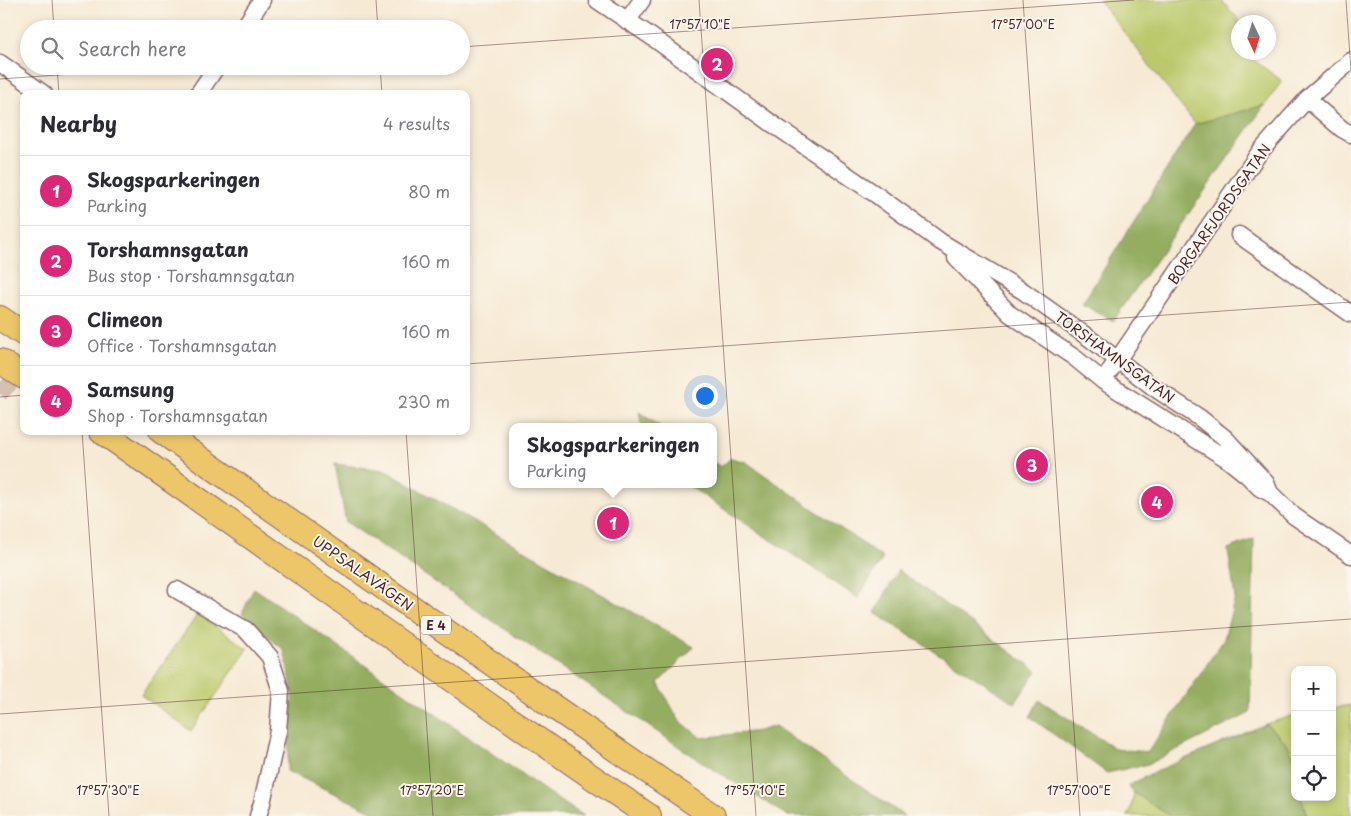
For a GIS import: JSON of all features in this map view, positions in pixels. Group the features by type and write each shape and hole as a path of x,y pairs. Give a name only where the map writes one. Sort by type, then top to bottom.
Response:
{"highway":[{"path":"0,318 20,331"},
{"path":"0,360 20,374"},
{"name":"E 4","path":"107,435 525,732 649,816"},
{"name":"UPPSALAVÄGEN","path":"167,435 548,703 713,816"}],"street":[{"path":"249,20 262,0"},
{"name":"TORSHAMNSGATAN","path":"596,0 941,242 1022,291 1118,359 1153,387 1200,418 1225,438 1266,483 1270,493"},
{"path":"628,21 642,0"},
{"name":"BORGARFJORDSGATAN","path":"1102,381 1260,153 1306,99 1351,61"},
{"path":"0,62 38,90"},
{"path":"201,90 211,75"},
{"path":"1306,99 1342,129 1351,134"},
{"path":"1239,235 1351,314"},
{"name":"TORSHAMNSGATAN","path":"941,242 1010,314 1075,358 1102,381 1227,459 1248,475 1260,488 1270,493 1294,516 1351,555"},
{"path":"177,590 246,630 270,656 281,691 278,731 258,816"}],"green space":[{"path":"1099,0 1221,0 1235,15 1231,15 1231,60 1254,60 1282,81 1265,105 1195,124"},
{"path":"1265,105 1113,321 1082,304 1195,124"},
{"path":"639,412 655,423 641,423"},
{"path":"731,458 746,462 883,558 858,598 692,488 717,488 717,464 721,467"},
{"path":"335,464 384,470 694,647 658,683 679,720 701,738 759,731 775,726 904,816 788,816 708,766 346,522"},
{"path":"1254,539 1250,713 1148,764 1107,773 1030,717 1039,700 1116,749 1148,752 1224,639 1235,598 1228,549"},
{"path":"898,570 1037,671 1015,703 875,613"},
{"path":"254,588 584,816 382,816 287,771 293,691 284,650 242,614"},
{"path":"198,614 248,649 191,731 141,695"},
{"path":"1351,705 1351,816 1307,816 1302,801 1336,801 1336,707"},
{"path":"1291,716 1291,751 1284,740 1266,724"},
{"path":"1266,724 1284,740 1291,751 1291,801 1302,801 1307,816 1170,816 1134,793 1128,786 1152,773"},
{"path":"1134,793 1170,816 1127,816"}],"tunnel":[{"path":"0,394 20,373"}],"place":[{"name":"Torshamnsgatan","path":"717,64"},
{"name":"Climeon","path":"1032,465"},
{"name":"Samsung","path":"1157,502"},
{"name":"Skogsparkeringen","path":"613,523"}]}
